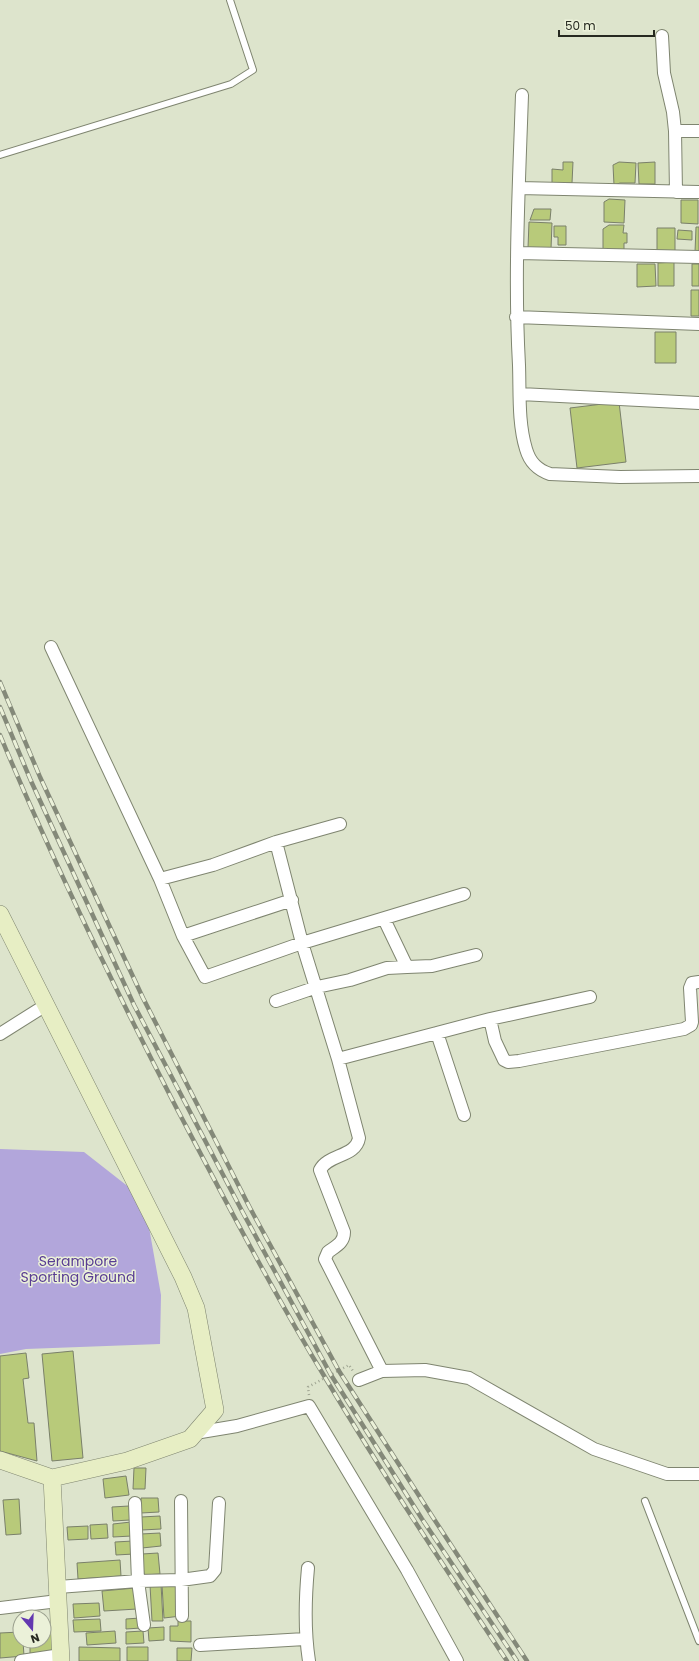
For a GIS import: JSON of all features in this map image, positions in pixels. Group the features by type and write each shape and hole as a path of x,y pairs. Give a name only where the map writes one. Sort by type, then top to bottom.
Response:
{"street":[{"path":"662,36 664,73 673,112 675,131 676,192"},
{"path":"522,95 516,317 522,427 526,450 534,465 541,471 550,474 620,477 699,476"},
{"path":"675,131 699,131"},
{"path":"519,188 699,192"},
{"path":"518,253 699,257"},
{"path":"516,317 699,324"},
{"path":"520,394 699,403"},
{"path":"51,647 160,879 183,936 205,977 302,943 464,894"},
{"path":"160,879 213,865 276,842 340,824"},
{"path":"276,842 302,943 317,987 338,1059 358,1138 358,1143 354,1148 322,1165 320,1170 344,1232 344,1238 341,1243 328,1252 325,1259 382,1371"},
{"path":"183,936 292,900"},
{"path":"0,914 154,1218 196,1308 216,1410 190,1439 127,1461 52,1478 0,1460"},
{"path":"384,918 407,967"},
{"path":"276,1001 317,987 350,980 387,968 432,966 476,955"},
{"path":"490,1019 495,1041 504,1060 508,1062 519,1061 684,1029 691,1025 692,1022 690,988 692,984 699,982"},
{"path":"338,1059 490,1019 590,996"},
{"path":"0,1034 46,1004"},
{"path":"437,1033 464,1115"},
{"path":"359,1380 382,1371 425,1370 469,1378 594,1449 667,1474 699,1474"},
{"path":"195,1433 237,1426 309,1406 407,1570 456,1661"},
{"path":"22,1661 61,1658 52,1478"},
{"path":"181,1502 182,1616"},
{"path":"135,1503 138,1581 144,1625"},
{"path":"0,1608 58,1594 138,1581 181,1580 210,1576 216,1570 219,1503"},
{"path":"308,1568 304,1606 305,1639 309,1661"},
{"path":"200,1645 305,1639"}],"lane":[{"path":"0,155 231,84 253,70 230,0"},
{"path":"645,1501 699,1641"}],"path":[{"path":"309,1406 308,1387 349,1366 359,1380"}],"green space":[{"name":"Serampore Sporting Ground","path":"0,1149 84,1152 144,1199 161,1295 160,1344 26,1349 0,1354"}],"building":[{"path":"563,162 573,162 572,183 552,183 552,169 563,170"},
{"path":"619,162 636,163 635,183 620,183 614,185 613,165"},
{"path":"655,162 655,184 639,184 638,163"},
{"path":"609,199 625,200 624,223 604,222 604,202"},
{"path":"681,200 698,200 698,224 681,223"},
{"path":"534,209 551,209 550,220 530,220"},
{"path":"529,222 552,223 551,249 528,248"},
{"path":"609,225 624,225 623,233 627,233 627,243 624,243 624,251 603,251 603,229"},
{"path":"554,226 566,226 566,245 558,245 558,237 554,237"},
{"path":"696,227 699,227 699,252 695,252"},
{"path":"657,228 675,228 675,253 657,253"},
{"path":"678,230 692,231 692,240 677,239"},
{"path":"674,262 674,286 658,286 658,263"},
{"path":"637,264 655,264 656,286 637,287"},
{"path":"692,264 699,264 699,286 692,286"},
{"path":"691,290 699,290 699,316 691,316"},
{"path":"655,332 676,332 676,363 655,363"},
{"path":"619,402 626,462 577,468 570,408"},
{"path":"73,1351 83,1458 52,1461 42,1354"},
{"path":"26,1353 29,1378 23,1379 28,1423 34,1423 37,1461 0,1451 0,1356"},
{"path":"134,1468 146,1468 145,1489 133,1489"},
{"path":"126,1476 129,1495 105,1498 103,1479"},
{"path":"141,1498 158,1498 159,1512 141,1513"},
{"path":"19,1499 21,1534 6,1535 3,1500"},
{"path":"129,1506 130,1520 113,1521 112,1507"},
{"path":"160,1516 161,1529 142,1530 141,1517"},
{"path":"131,1522 132,1536 113,1537 113,1524"},
{"path":"107,1524 108,1538 91,1539 90,1525"},
{"path":"88,1526 88,1539 68,1540 67,1527"},
{"path":"160,1533 161,1546 142,1548 141,1534"},
{"path":"133,1541 134,1554 116,1555 115,1542"},
{"path":"158,1553 160,1574 144,1575 142,1554"},
{"path":"120,1560 121,1576 78,1579 77,1563"},
{"path":"161,1584 163,1621 152,1621 150,1585"},
{"path":"179,1584 181,1616 164,1618 162,1585"},
{"path":"135,1588 137,1609 104,1611 102,1591"},
{"path":"99,1603 100,1616 74,1618 73,1604"},
{"path":"140,1618 141,1628 126,1629 126,1619"},
{"path":"100,1619 101,1631 74,1632 73,1620"},
{"path":"178,1621 191,1621 191,1642 170,1641 170,1626 178,1626"},
{"path":"164,1627 164,1640 149,1641 148,1628"},
{"path":"52,1630 54,1630 56,1653 30,1655 30,1649 52,1649"},
{"path":"115,1631 116,1643 87,1645 86,1633"},
{"path":"143,1631 144,1643 126,1644 126,1632"},
{"path":"12,1632 12,1649 24,1649 24,1656 0,1658 0,1633"},
{"path":"79,1647 120,1648 120,1661 79,1661"},
{"path":"127,1647 148,1647 148,1661 127,1661"},
{"path":"177,1648 192,1648 191,1661 177,1661"}],"railway":[{"path":"0,682 40,777 143,998 250,1208 339,1371 527,1661"},
{"path":"0,707 31,781 134,1005 242,1211 331,1375 422,1519 517,1661"},
{"path":"0,735 41,830 107,971 177,1109 250,1246 306,1346 348,1415 392,1486 507,1661"}]}
